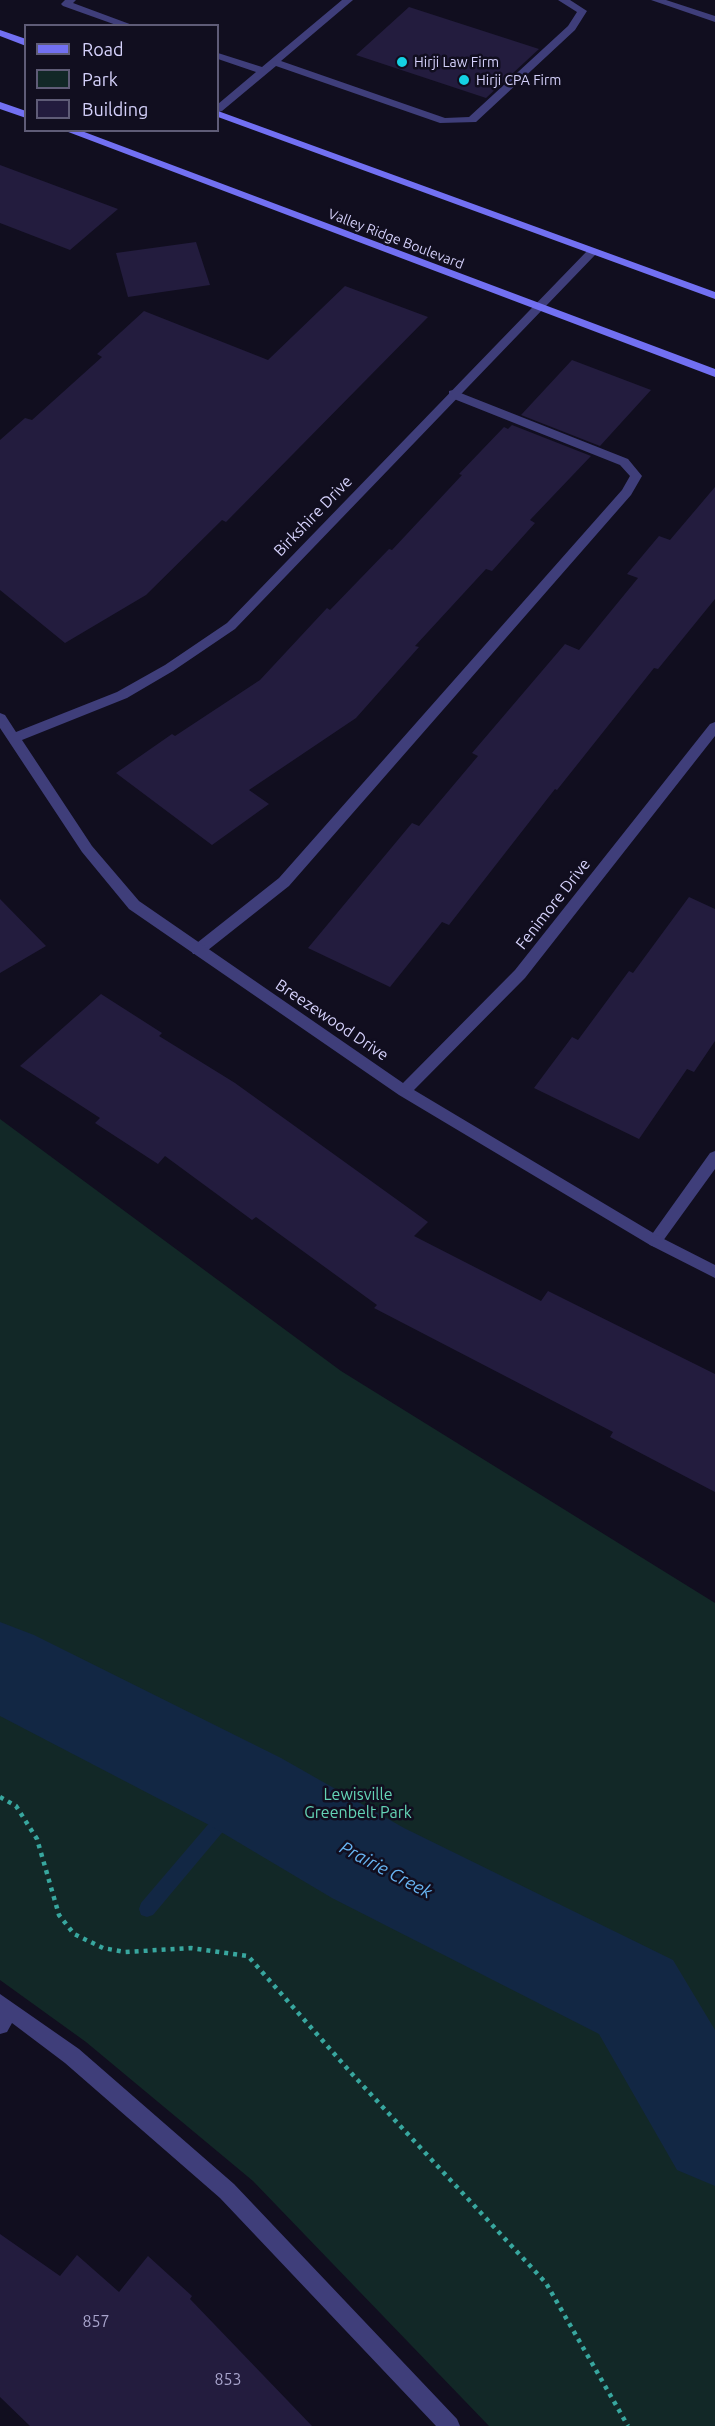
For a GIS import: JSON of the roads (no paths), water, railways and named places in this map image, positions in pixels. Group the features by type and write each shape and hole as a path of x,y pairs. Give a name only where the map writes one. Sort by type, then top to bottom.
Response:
{"main road":[{"path":"0,33 24,42"},
{"path":"0,105 24,114"},
{"path":"219,111 715,296"},
{"name":"Valley Ridge Boulevard","path":"73,132 715,374"}],"street":[{"path":"71,0 66,4 124,24"},
{"path":"219,110 348,0"},
{"path":"275,62 444,121 472,120 572,28 582,11 562,0"},
{"path":"656,0 715,19"},
{"path":"219,56 264,72"},
{"name":"Birkshire Drive","path":"12,739 122,694 169,668 231,626 592,252"},
{"path":"198,950 284,882 627,492 636,476 624,462 453,394"},
{"name":"Breezewood Drive","path":"0,718 87,849 134,905 404,1092 655,1241 715,1272"},
{"name":"Fenimore Drive","path":"404,1092 520,974 715,727"},
{"path":"655,1241 715,1157"},
{"path":"3,2013 72,2056 227,2191 450,2426"}],"waterway":[{"name":"Prairie Creek","path":"0,1667 246,1792 368,1863 636,1997 715,2132"},
{"path":"147,1909 246,1792"}],"place":[{"name":"Hirji Law Firm","path":"402,62"},
{"name":"Hirji CPA Firm","path":"464,80"}],"park label":[{"name":"Lewisville Greenbelt Park","path":"358,1804"}]}
